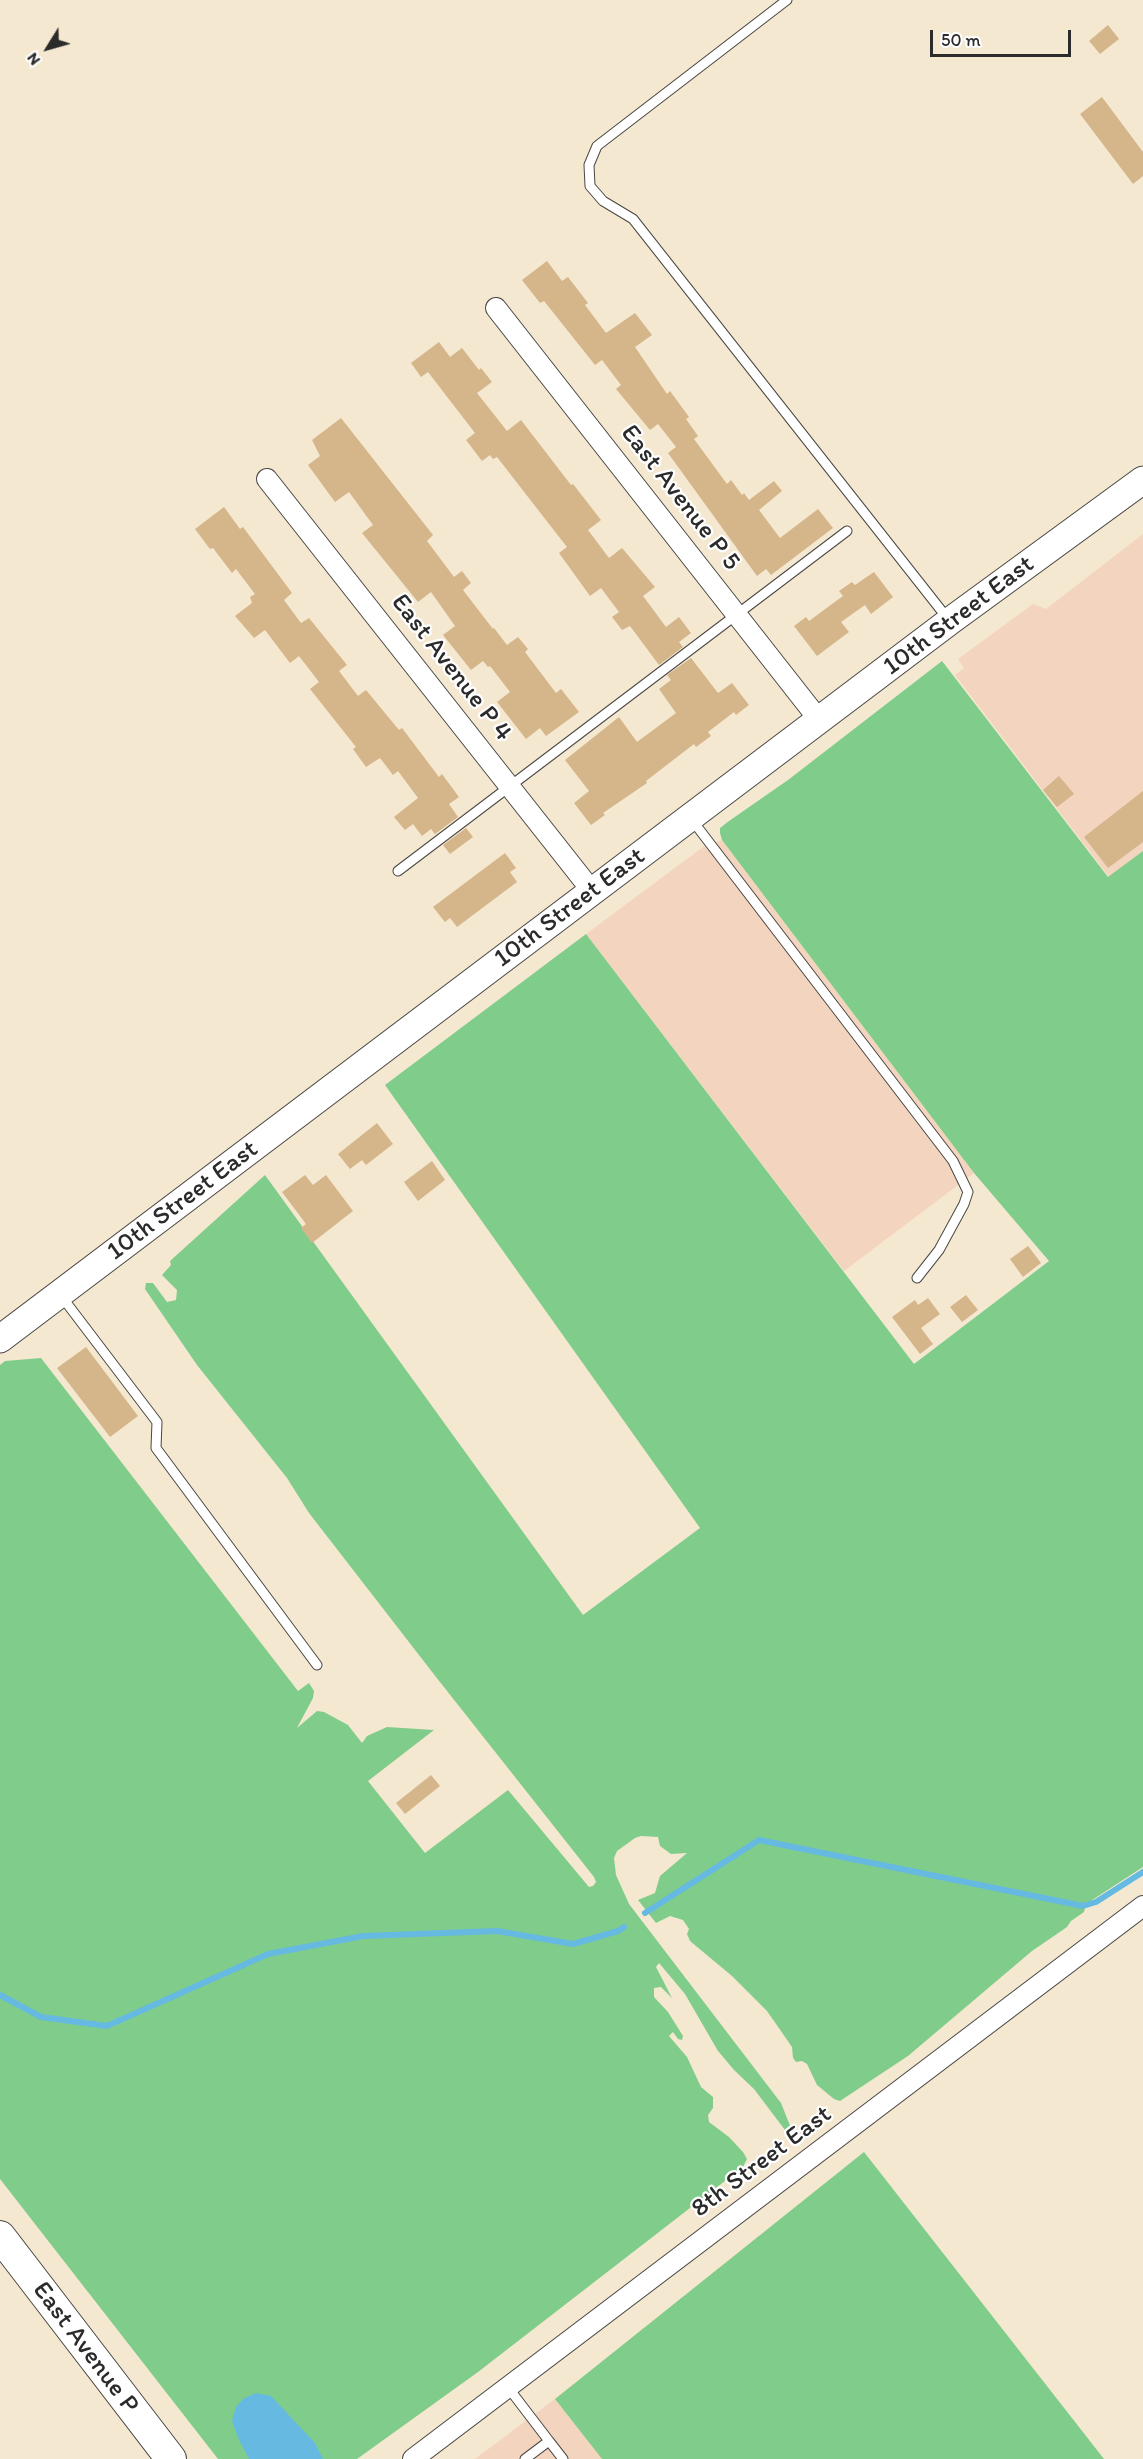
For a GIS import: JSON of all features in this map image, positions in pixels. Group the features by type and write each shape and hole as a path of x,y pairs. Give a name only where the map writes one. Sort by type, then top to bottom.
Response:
{"main road":[{"name":"10th Street East","path":"0,1339 950,621 1143,480"},
{"name":"East Avenue P","path":"0,2236 171,2459"}],"street":[{"name":"East Avenue P 5","path":"495,308 820,721"},
{"name":"East Avenue P 4","path":"267,479 592,891"},
{"name":"8th Street East","path":"413,2459 1143,1906"}],"lane":[{"path":"787,0 597,146 589,165 590,186 603,201 633,219 950,621"},
{"path":"398,872 847,531"},
{"path":"690,818 952,1161 968,1192 939,1250 917,1278"},
{"path":"60,1294 157,1422 156,1448 317,1665"},
{"path":"507,2386 563,2459"},
{"path":"525,2459 549,2441"}],"shaded area":[{"path":"1143,534 1143,851 1109,877 955,675 964,668 958,659 1033,604 1046,609"},
{"path":"722,840 974,1173 844,1271 586,934 703,847"},
{"path":"555,2399 602,2459 475,2459"}],"green space":[{"path":"942,661 1108,877 1143,851 1143,1867 1086,1904 1084,1912 1071,1921 1067,1927 1032,1951 908,2056 840,2101 817,2085 807,2064 802,2061 796,2062 793,2058 792,2047 767,2011 732,1976 690,1941 687,1934 689,1929 683,1920 670,1916 656,1923 638,1900 655,1893 660,1876 687,1853 671,1854 660,1846 658,1837 635,1838 617,1851 614,1858 616,1875 629,1904 781,2103 791,2128 789,2131 785,2130 754,2089 718,2051 685,1994 659,1963 656,1967 672,1998 661,1987 654,1988 654,1997 668,2012 683,2036 682,2040 678,2039 673,2032 669,2036 687,2057 701,2087 713,2097 713,2108 708,2115 709,2122 729,2137 743,2152 747,2159 743,2167 478,2372 357,2459 218,2459 0,2179 0,1365 5,1361 41,1358 298,1691 309,1683 314,1691 313,1698 297,1728 317,1711 324,1712 348,1725 362,1743 367,1736 387,1727 434,1730 368,1781 425,1853 508,1790 589,1887 593,1886 596,1882 594,1877 436,1677 309,1513 287,1478 197,1365 145,1289 146,1283 153,1283 167,1302 176,1300 177,1290 162,1275 171,1265 170,1261 265,1175 583,1615 700,1528 385,1085 586,934 914,1364 1049,1261 974,1173 722,840 720,833 720,828 729,821 788,780"},
{"path":"864,2152 1104,2459 602,2459 555,2399"}],"water":[{"path":"256,2393 271,2396 315,2443 323,2459 249,2459 232,2421 236,2407 243,2399"}],"building":[{"path":"1108,25 1119,39 1100,54 1089,41"},
{"path":"1102,97 1143,152 1143,176 1133,184 1080,114"},
{"path":"547,261 562,281 568,277 588,303 585,305 606,333 635,313 652,335 635,347 667,394 670,391 689,417 686,419 698,436 694,439 727,484 731,480 742,495 744,493 749,500 774,481 782,491 759,510 780,538 818,509 833,528 771,575 766,569 757,576 668,453 676,447 658,424 650,430 616,389 621,385 602,360 595,365 544,301 540,303 522,280"},
{"path":"439,342 450,357 462,348 479,370 481,368 492,382 477,393 507,431 521,420 571,485 573,484 601,520 588,530 609,558 622,548 655,587 643,596 666,627 679,617 691,633 679,642 683,647 659,665 630,626 622,630 612,617 619,612 601,588 590,596 559,553 567,547 497,457 493,459 490,455 482,461 466,440 475,433 428,372 421,377 411,363"},
{"path":"341,418 433,535 427,541 454,577 462,571 471,583 463,590 493,629 507,645 518,637 528,649 525,652 556,693 561,689 579,712 546,736 540,728 526,739 497,702 510,692 490,666 488,667 483,661 471,670 443,635 455,626 431,592 418,602 362,533 373,525 349,492 335,502 308,465 320,456 312,440"},
{"path":"224,507 240,529 243,527 292,593 284,600 301,623 309,618 347,665 339,671 358,696 366,690 399,730 402,728 439,777 442,774 459,797 449,804 458,817 435,834 431,829 422,836 413,824 405,830 394,817 418,798 398,771 393,775 380,758 366,767 353,749 356,747 310,689 319,682 299,656 290,663 265,630 254,638 235,616 252,603 250,597 255,594 236,569 232,573 195,529"},
{"path":"874,572 893,597 871,614 865,605 841,622 849,632 817,656 794,626 806,617 809,621 843,596 839,591 852,582 855,585"},
{"path":"691,658 718,693 732,683 749,705 736,715 734,712 708,732 711,736 696,747 694,744 646,781 647,783 603,813 605,815 591,825 574,803 589,791 565,760 619,717 637,742 676,713 659,689 671,680 667,675"},
{"path":"1059,776 1074,794 1057,807 1043,790"},
{"path":"1143,791 1143,842 1108,868 1084,837"},
{"path":"466,828 473,837 450,854 443,845"},
{"path":"505,853 516,868 510,872 517,882 457,927 450,918 445,922 433,907"},
{"path":"377,1123 393,1144 366,1165 362,1160 350,1169 338,1154"},
{"path":"432,1161 445,1180 418,1201 404,1182"},
{"path":"305,1175 313,1185 326,1175 353,1211 312,1243 301,1228 306,1224 282,1192"},
{"path":"1028,1246 1041,1263 1023,1277 1010,1259"},
{"path":"966,1295 978,1310 962,1322 950,1307"},
{"path":"928,1298 940,1314 921,1328 933,1344 920,1354 892,1317 915,1300 918,1305"},
{"path":"86,1347 138,1416 110,1437 57,1368"},
{"path":"431,1775 440,1786 405,1814 396,1803"}],"waterway":[{"path":"645,1913 759,1840 1083,1906 1096,1902 1143,1872"},
{"path":"0,1995 41,2017 107,2026 268,1954 363,1936 497,1931 573,1944 618,1931 624,1927"}]}
